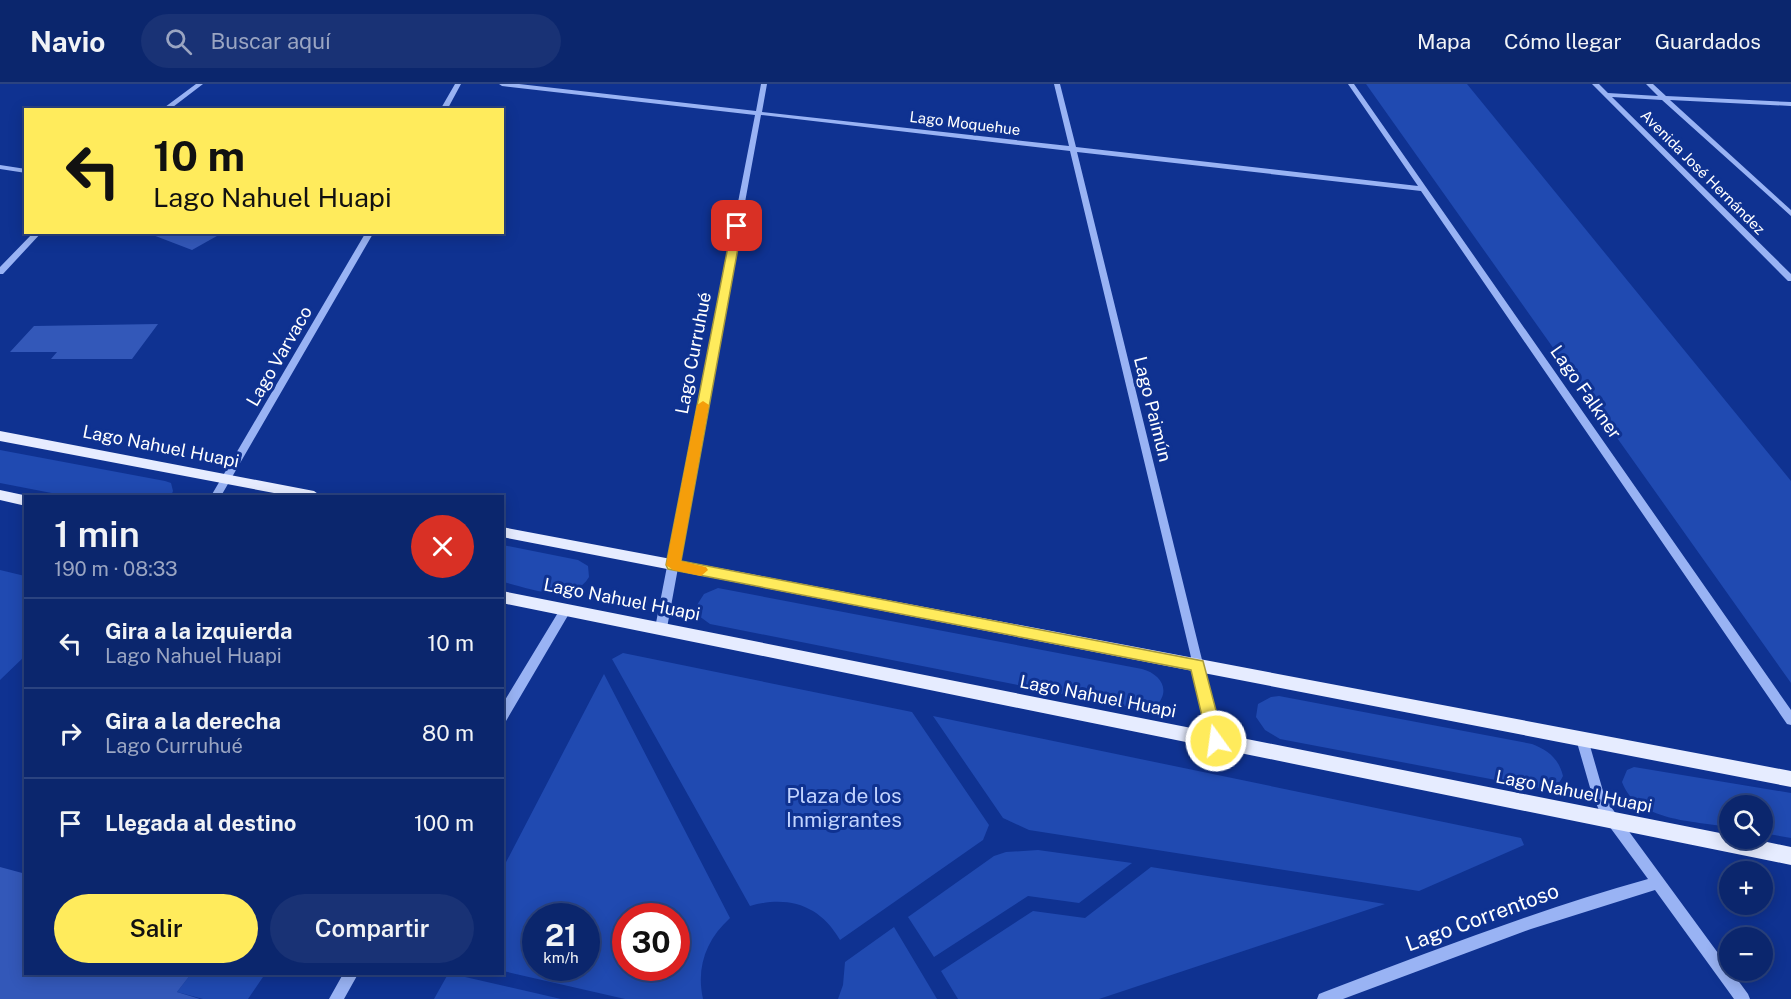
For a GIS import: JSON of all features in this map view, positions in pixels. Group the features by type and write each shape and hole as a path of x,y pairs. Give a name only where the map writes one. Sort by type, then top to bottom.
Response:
{"main road":[{"name":"Lago Nahuel Huapi","path":"0,436 308,495"},
{"path":"0,495 24,501"},
{"path":"504,532 1791,779"},
{"name":"Lago Nahuel Huapi","path":"504,597 1791,856"}],"street":[{"path":"167,108 200,84"},
{"path":"444,108 458,84"},
{"name":"Lago Moquehue","path":"502,84 1424,189"},
{"name":"Lago Curruhué","path":"661,628 764,84"},
{"name":"Lago Paimún","path":"1057,84 1216,741"},
{"name":"Lago Falkner","path":"1351,84 1791,720"},
{"name":"Avenida José Hernández","path":"1596,84 1791,279"},
{"name":"Avenida José Hernández","path":"1649,84 1791,214"},
{"path":"1607,95 1791,105"},
{"path":"0,167 24,171"},
{"path":"0,272 37,234"},
{"name":"Lago Varvaco","path":"217,495 369,234"},
{"path":"504,714 566,609"},
{"path":"1582,739 1597,791 1612,820 1743,999"},
{"name":"Lago Correntoso","path":"1324,999 1461,946 1586,902 1658,883"},
{"path":"336,999 350,975"}],"green space":[{"path":"1366,84 1467,84 1791,481 1791,683"},
{"path":"0,450 165,481 171,483 173,491 171,495 62,495 0,483"},
{"path":"504,545 578,560 588,566 589,577 581,586 572,591 549,593 504,582"},
{"path":"0,570 24,576 24,657 0,680"},
{"path":"718,588 1142,669 1149,671 1159,679 1163,695 1155,707 1139,709 710,624 699,616 697,605 704,594"},
{"name":"Plaza de los Inmigrantes","path":"623,653 912,712 989,825 983,840 840,940 823,918 802,906 777,902 750,906 612,659"},
{"path":"604,674 730,918 715,935 705,955 701,976 703,999 625,999 547,981 600,981 600,903 522,903 522,975 504,971 504,866"},
{"path":"1279,696 1532,744 1552,756 1563,776 1559,783 1553,786 1538,788 1280,739 1265,730 1256,717 1258,704 1271,697"},
{"path":"933,716 1521,838 1524,845 1419,891 1029,830 1003,818"},
{"path":"1634,767 1791,793 1791,838 1773,835 1773,795 1719,795 1719,825 1683,820 1653,812 1640,805 1629,795 1622,782 1627,770"},
{"path":"1038,850 1132,863 1079,903 1028,896 934,957 908,917 994,856 1006,852"},
{"path":"1151,867 1385,904 1099,999 958,999 941,971 1033,911 1085,918"},
{"path":"894,927 937,999 838,999 843,985 845,962"},
{"path":"190,975 264,975 248,999 203,999 177,992"},
{"path":"447,975 456,975 561,999 434,999"}],"building":[{"path":"150,234 220,234 192,250"},
{"path":"158,324 132,359 51,359 57,352 10,352 34,326"},
{"path":"0,867 24,873 24,975 190,975 177,992 200,999 0,999"}],"slow traffic":[{"path":"701,570 673,565 703,405"}],"route":[{"path":"737,226 673,565 1198,666 1216,741"}]}
